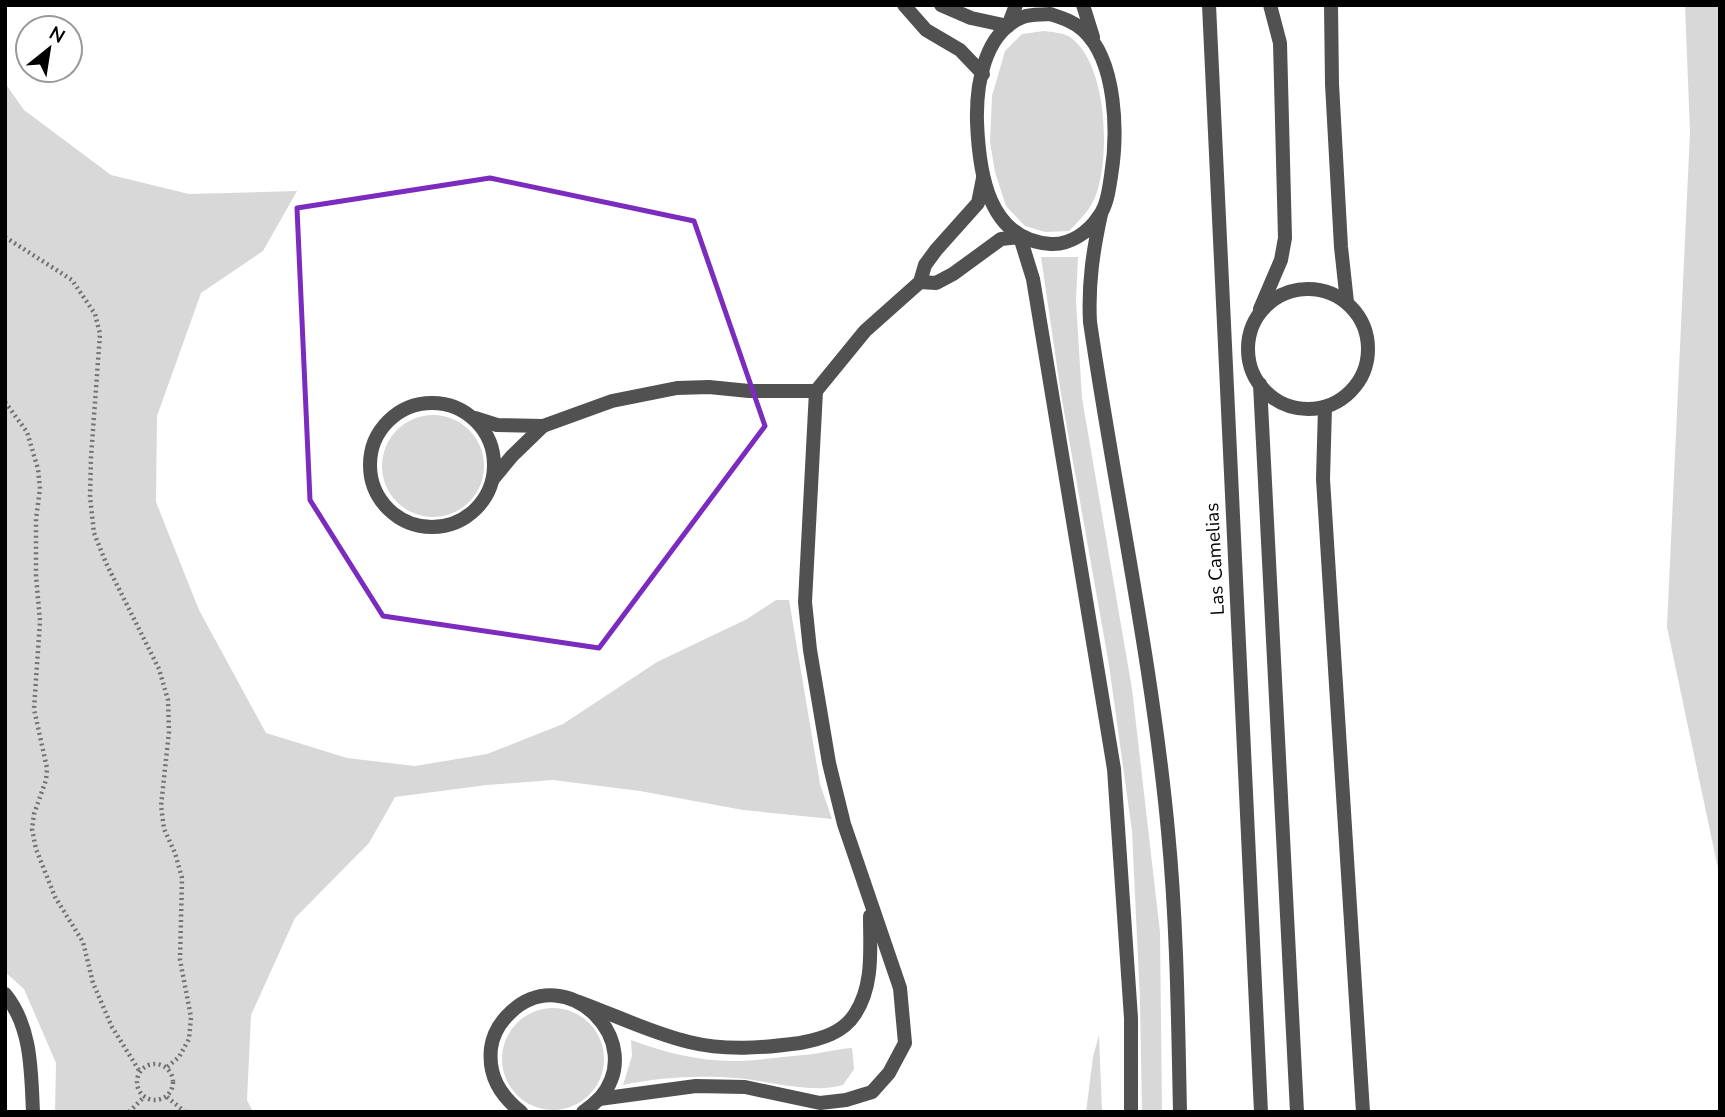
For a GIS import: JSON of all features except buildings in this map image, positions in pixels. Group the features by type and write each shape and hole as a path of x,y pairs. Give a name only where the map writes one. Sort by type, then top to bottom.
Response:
{"street":[{"path":"904,5 926,30 960,50 983,75"},
{"path":"941,5 971,18 1008,26"},
{"path":"1008,26 1016,5"},
{"path":"1083,5 1108,77 1114,111 1115,149 1109,190 1101,214 1088,288 1090,322 1150,682 1169,832 1179,1030 1180,1112"},
{"name":"Las Camelias","path":"1209,5 1261,1112"},
{"path":"1256,319 1264,308 1278,297 1294,290 1323,291 1347,302 1357,313 1366,331 1369,351 1365,372 1355,389 1340,402 1303,410 1284,405 1269,395 1259,384 1249,363 1248,340 1256,319 1281,260 1285,238 1280,43 1270,5"},
{"path":"1331,5 1332,84 1341,247 1347,302"},
{"path":"1098,52 1084,31 1070,20 1050,14 1025,16 996,37 983,75 977,112 978,149 983,176 996,212 1007,227 1020,237 1033,242 1055,244 1073,239 1088,230 1101,214"},
{"path":"599,1099 696,1086 745,1087 820,1103 846,1100 872,1092 889,1073 905,1043 900,988 844,824 829,762 810,650 805,602 816,391 865,331 920,282 925,265 936,250 978,203 983,176"},
{"path":"920,282 936,283 1001,239 1020,237"},
{"path":"1020,237 1033,279 1040,318 1114,769 1130,1018 1131,1112"},
{"path":"1259,384 1297,1112"},
{"path":"471,416 483,429 491,444 495,462 493,479 485,499 471,515 451,525 430,528 408,524 390,512 377,496 369,475 370,453 377,433 391,417 410,406 431,402 453,406 497,425 543,426 612,401 677,388 816,391"},
{"path":"1325,407 1323,479 1363,1112"},
{"path":"493,479 543,426"},
{"path":"521,1112 505,1099 494,1081 490,1060 492,1039 502,1020 517,1006 537,997 558,996 690,1042 727,1047 778,1046 834,1034 855,1014 864,996 870,969 870,904"},
{"path":"5,994 22,1027 30,1052 33,1112"},
{"path":"579,1002 594,1012 606,1027 613,1045 614,1064 610,1083 599,1099 583,1112"}],"path":[{"path":"5,237 72,280 95,314 100,334 91,457 90,497 94,533 106,563 159,669 168,700 169,732 161,806 164,829 182,878 180,960 191,1017 189,1039 179,1057 166,1068"},
{"path":"5,402 27,432 38,469 40,489 36,519 36,576 40,621 34,709 47,768 46,780 34,814 34,839 55,897 83,943 93,983 112,1027 140,1072"},
{"path":"156,1064 166,1068 173,1077 167,1097 159,1100 144,1097 137,1083 140,1072 149,1065 156,1064"},
{"path":"129,1112 144,1097"},
{"path":"167,1097 185,1112"}],"highlighted area":[{"path":"490,178 694,221 765,426 599,648 383,616 310,500 297,208"}],"shaded area":[{"path":"1685,5 1720,5 1720,878 1667,627 1690,132"},
{"path":"1044,31 1070,37 1082,50 1092,67 1102,110 1103,155 1097,192 1082,218 1069,231 1045,232 1025,226 1006,206 995,172 990,142 992,96 1005,51 1022,34"},
{"path":"5,83 24,110 111,175 189,194 297,191 263,251 201,293 157,416 156,502 199,610 266,733 347,758 415,766 487,754 563,724 657,662 747,619 776,600 789,600 820,784 832,819 743,810 640,791 553,780 395,797 369,843 295,918 251,1015 247,1100 253,1112 55,1112 56,1063 24,989 5,972"},
{"path":"1041,257 1078,257 1076,301 1082,398 1132,689 1160,932 1162,1112 1142,1112 1132,831 1109,665 1061,394"},
{"path":"433,415 452,419 469,430 480,447 484,466 480,485 469,502 452,513 433,517 414,513 397,502 386,485 382,466 386,447 397,430 414,419"},
{"path":"553,1008 572,1012 589,1023 600,1040 604,1059 600,1078 589,1095 572,1106 553,1110 534,1106 517,1095 506,1078 502,1059 506,1040 517,1023 534,1012"},
{"path":"1099,1035 1102,1112 1086,1112 1093,1057"},
{"path":"631,1040 681,1055 719,1061 759,1060 852,1048 854,1069 843,1085 817,1088 708,1077 665,1078 623,1085 632,1056"}]}
